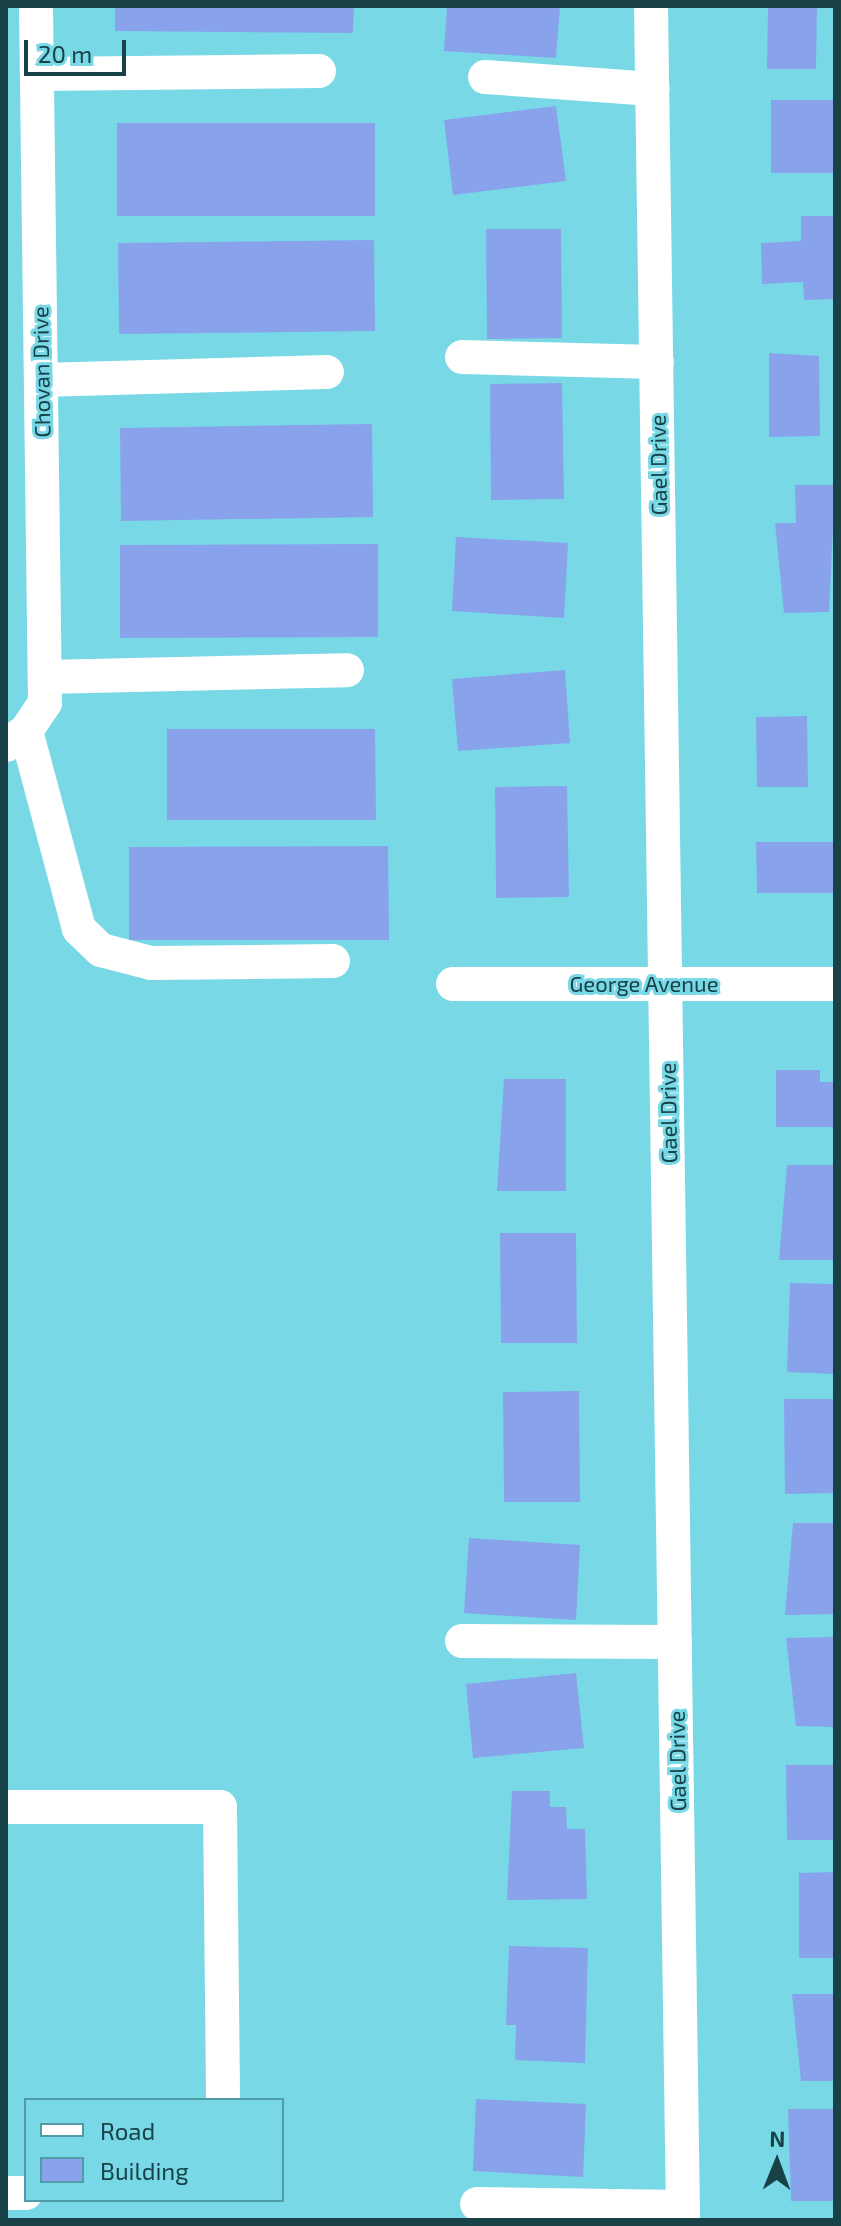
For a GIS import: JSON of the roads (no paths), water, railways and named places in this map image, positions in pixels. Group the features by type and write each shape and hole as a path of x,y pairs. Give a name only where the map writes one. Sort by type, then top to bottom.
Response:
{"street":[{"name":"Chovan Drive","path":"16,738 45,703 36,6"},
{"name":"Gael Drive","path":"651,6 683,2213"},
{"path":"37,74 319,71"},
{"path":"485,77 653,89"},
{"path":"462,357 657,362"},
{"path":"41,380 327,372"},
{"path":"45,677 347,670"},
{"path":"16,738 79,929 101,950 151,963 333,961"},
{"name":"George Avenue","path":"453,984 835,984"},
{"path":"462,1641 675,1642"},
{"path":"6,1807 220,1807 223,2098"},
{"path":"477,2204 683,2213"}]}
